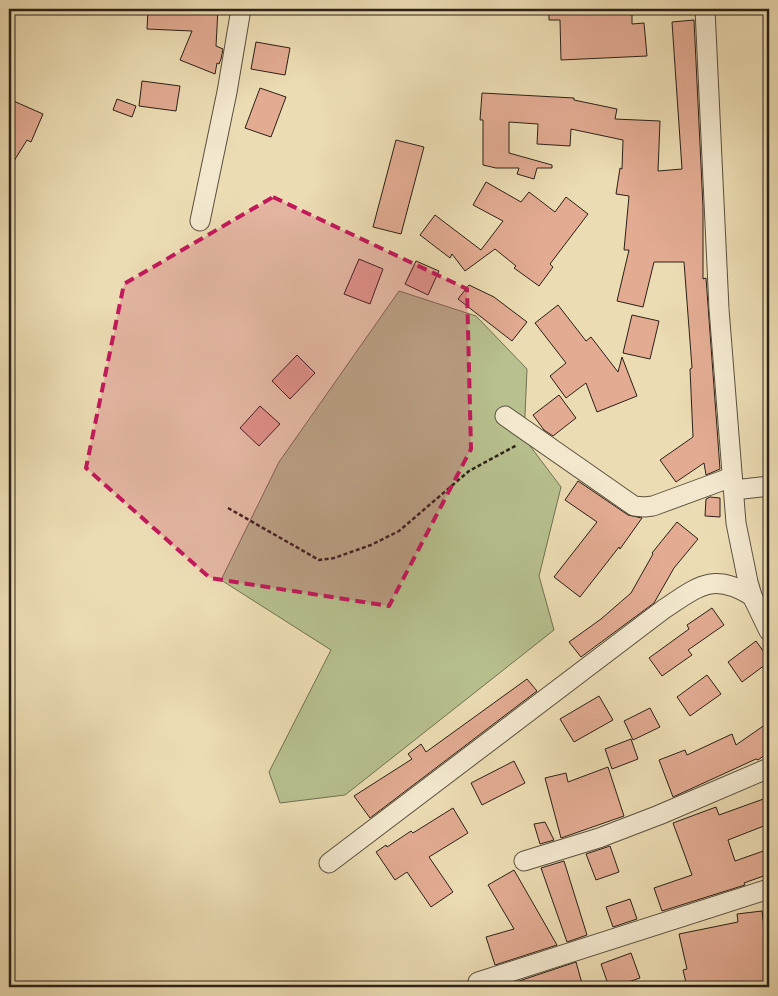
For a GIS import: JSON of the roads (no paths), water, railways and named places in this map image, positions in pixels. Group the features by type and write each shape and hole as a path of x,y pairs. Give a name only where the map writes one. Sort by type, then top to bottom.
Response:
{"street":[{"path":"200,221 227,92 241,9"},
{"path":"705,9 718,309 736,523 752,596 769,631"},
{"path":"505,416 634,506 644,508 733,484 769,486"},
{"path":"329,864 685,595 701,586 714,582 737,587 752,596"},
{"path":"524,861 608,835 658,816 769,768"},
{"path":"478,982 769,889"}]}
